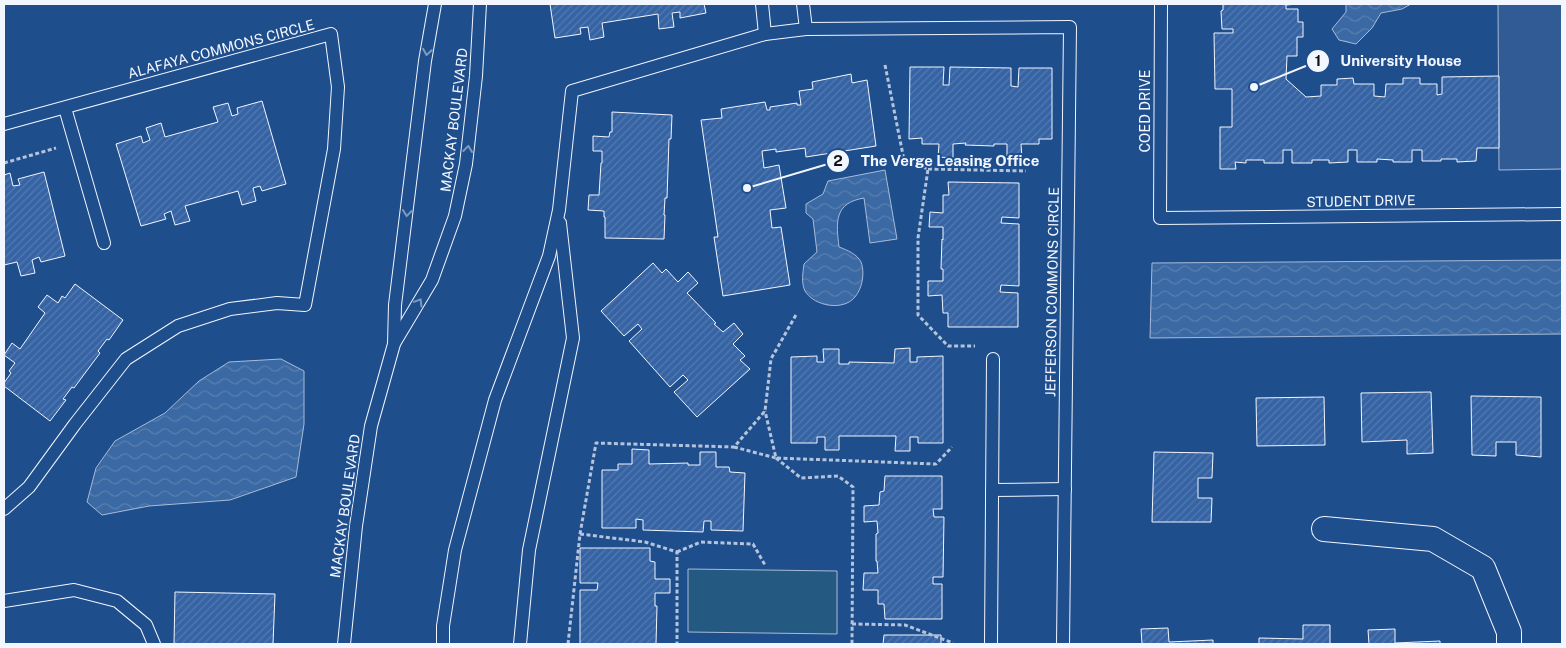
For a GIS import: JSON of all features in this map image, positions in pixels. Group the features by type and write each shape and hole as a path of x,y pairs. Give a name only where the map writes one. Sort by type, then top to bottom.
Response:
{"street":[{"path":"1324,529 1433,539 1483,568 1509,632 1509,644"}],"lane":[{"name":"MACKAY BOULEVARD","path":"344,644 356,526 372,426 394,344 395,305 435,4"},
{"name":"MACKAY BOULEVARD","path":"394,344 432,280 455,216 466,164 471,125 480,4"},
{"path":"762,4 765,34"},
{"path":"804,4 806,29"},
{"name":"COED DRIVE","path":"1160,4 1160,218"},
{"name":"JEFFERSON COMMONS CIRCLE","path":"443,644 443,626 455,550 495,400 549,256 559,210 572,91 765,34 806,29 1070,27 1063,644"},
{"name":"ALAFAYA COMMONS CIRCLE","path":"4,124 331,34 338,87 334,149 305,304 277,302 230,309 178,326 126,358 29,487 4,508"},
{"path":"65,108 104,243"},
{"path":"520,644 529,550 573,338 559,210"},
{"name":"STUDENT DRIVE","path":"1160,218 1562,214"},
{"path":"991,644 993,358"},
{"path":"992,490 1064,489"},
{"path":"4,601 74,590 117,600 146,625 154,644"}],"path":[{"path":"885,65 904,160 928,169 1026,170"},
{"path":"4,164 60,147"},
{"path":"928,169 918,238 918,315 948,346 975,346"},
{"path":"798,313 771,359 765,410 776,458 802,478 838,476 853,487 852,644"},
{"path":"734,447 765,410"},
{"path":"568,644 580,534 596,443 734,447 776,458 936,464 952,447"},
{"path":"580,534 645,542 677,552 701,542 753,544 765,565"},
{"path":"677,552 677,644"},
{"path":"852,624 905,625 953,643"}],"shaded area":[{"path":"1498,4 1562,4 1562,169 1499,170"},
{"path":"688,569 837,571 837,634 688,632"}],"water":[{"path":"1346,4 1411,4 1402,9 1381,13 1372,28 1356,44 1339,40 1332,29 1346,12"},
{"path":"885,170 897,239 870,243 864,198 847,204 839,215 837,230 839,247 854,255 861,262 863,273 861,285 856,296 842,305 818,302 805,291 803,285 804,264 817,252 813,219 806,213 806,204 823,194 828,181"},
{"path":"1562,260 1562,334 1150,338 1152,263"},
{"path":"281,359 304,371 304,424 296,477 230,500 149,506 102,515 87,502 96,468 115,441 165,413 199,381 229,362"}],"building":[{"path":"550,4 704,4 706,13 680,18 680,12 672,13 674,27 659,29 658,14 602,23 604,37 590,40 588,27 580,28 581,34 555,38"},
{"path":"1223,4 1298,4 1286,5 1286,9 1298,9 1298,22 1303,22 1303,37 1297,37 1297,56 1287,56 1286,79 1306,97 1321,96 1321,85 1337,85 1337,79 1353,78 1354,84 1374,84 1374,96 1385,97 1386,84 1403,84 1403,78 1420,78 1420,84 1437,84 1437,95 1442,94 1442,77 1499,76 1499,148 1477,148 1476,161 1457,162 1457,159 1422,161 1422,150 1412,150 1412,162 1393,162 1393,160 1377,159 1377,162 1357,162 1357,150 1348,150 1348,162 1329,163 1329,160 1312,160 1312,163 1292,163 1292,150 1283,150 1283,163 1264,163 1264,160 1246,160 1246,163 1235,162 1236,169 1220,169 1220,127 1232,127 1232,89 1215,89 1214,33 1233,33 1233,29 1222,29 1221,11 1223,10"},
{"path":"910,67 944,67 943,85 949,85 950,67 1011,68 1011,86 1018,87 1019,68 1052,68 1052,139 1039,139 1039,144 1021,144 1022,159 1007,158 1007,144 994,144 994,146 965,145 966,143 953,144 953,158 938,157 939,144 922,144 922,138 909,139"},
{"path":"851,74 852,83 867,80 876,146 806,157 805,148 776,152 776,149 762,151 764,168 779,165 786,208 770,210 772,228 781,227 790,285 723,296 714,237 718,237 701,120 722,118 721,109 765,102 767,110 770,110 770,107 797,103 797,105 801,105 799,91 813,89 812,82"},
{"path":"262,101 286,184 262,191 260,186 253,188 256,201 242,205 238,191 185,206 190,221 175,225 171,211 164,214 166,219 141,226 116,144 141,136 143,143 150,140 146,128 161,123 165,137 218,122 213,107 228,103 232,116 238,114 237,108"},
{"path":"612,112 672,115 671,139 669,139 667,198 665,198 664,239 605,238 604,211 588,210 589,195 599,195 602,163 602,151 593,151 593,136 609,137 610,132 612,132"},
{"path":"44,172 65,256 41,262 39,257 32,260 35,273 21,276 17,262 4,265 4,175 10,173 13,186 20,185 18,179"},
{"path":"948,182 1019,183 1019,218 1002,217 1001,223 1019,224 1019,286 1001,285 1000,292 1018,293 1018,327 948,327 948,313 943,313 942,295 928,296 928,281 943,281 943,269 941,269 943,227 929,227 930,212 943,213 943,195 949,195"},
{"path":"653,263 662,273 666,269 678,282 688,272 698,283 687,293 716,323 714,324 723,332 734,323 743,334 733,344 745,356 740,360 750,369 697,417 674,392 688,380 683,375 670,387 629,341 642,329 638,324 624,336 601,311"},
{"path":"75,284 123,320 109,340 107,339 98,351 100,353 74,388 72,387 63,399 66,400 50,421 4,386 11,373 9,371 15,363 4,355 12,343 20,349 45,313 38,307 47,295 58,303 62,296 65,298"},
{"path":"910,348 910,362 917,362 917,357 943,356 943,443 918,443 918,437 910,437 910,451 895,451 896,436 839,436 839,450 825,450 825,437 817,437 817,443 791,443 791,357 817,356 817,362 824,362 823,349 839,349 839,364 849,364 849,362 894,363 895,349"},
{"path":"1431,392 1433,453 1407,454 1407,440 1362,442 1361,393"},
{"path":"1471,396 1541,397 1541,457 1516,455 1516,442 1496,442 1496,456 1472,455"},
{"path":"1324,397 1325,445 1257,446 1256,398"},
{"path":"632,449 649,450 649,464 688,463 688,465 700,465 700,452 716,452 716,467 729,467 730,472 745,473 743,531 711,530 711,521 704,521 703,532 643,530 643,520 636,519 636,528 602,528 602,470 618,470 618,464 632,464"},
{"path":"1154,452 1213,453 1212,478 1198,478 1198,498 1212,498 1211,522 1152,522"},
{"path":"885,476 942,476 942,509 933,509 934,517 944,517 943,577 933,577 933,584 942,584 942,619 885,619 884,604 878,604 878,590 863,590 864,573 878,573 876,561 877,521 864,522 864,506 879,505 880,492 884,491"},
{"path":"580,548 650,548 650,561 655,562 655,579 670,579 670,593 655,593 655,606 657,606 656,644 580,644 580,590 597,590 598,583 580,583"},
{"path":"175,592 275,594 273,644 174,644"},
{"path":"1303,625 1330,625 1330,644 1259,644 1259,638 1303,639"},
{"path":"1168,628 1169,642 1213,640 1213,644 1142,644 1141,629"},
{"path":"1395,629 1395,643 1440,641 1440,644 1369,644 1368,630"},
{"path":"884,635 941,635 941,644 883,644"}],"place":[{"name":"University House","path":"1254,87"},
{"name":"The Verge Leasing Office","path":"747,188"}]}
